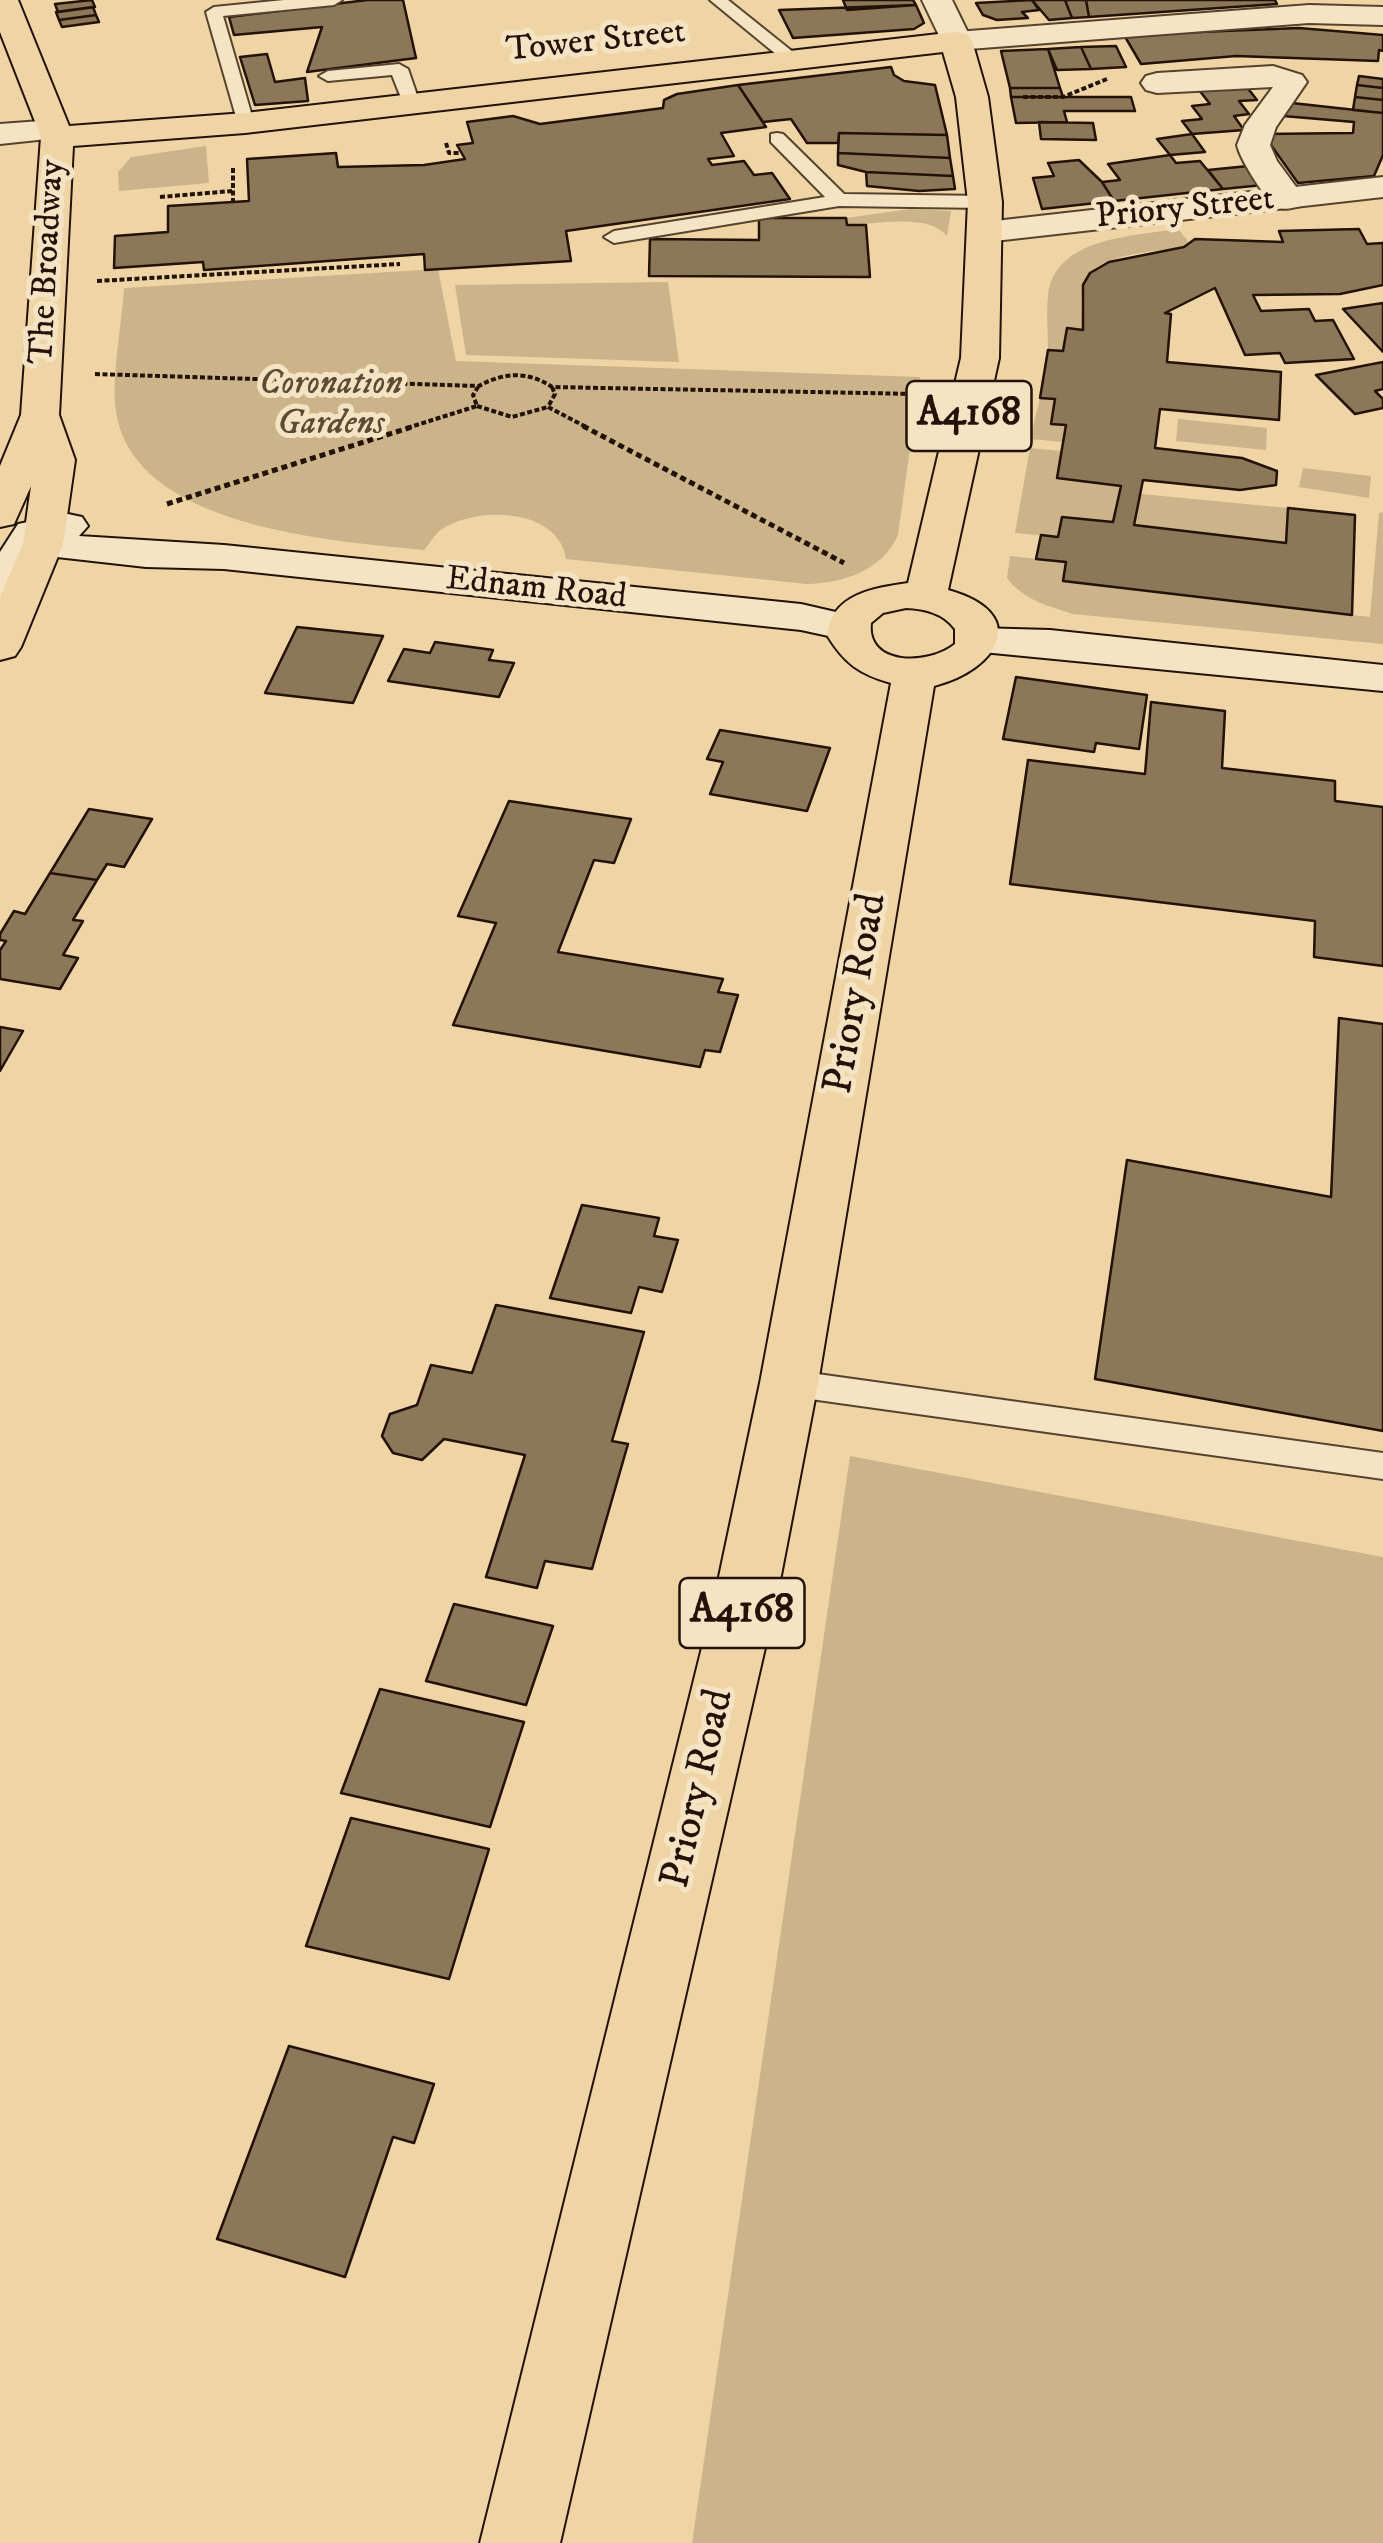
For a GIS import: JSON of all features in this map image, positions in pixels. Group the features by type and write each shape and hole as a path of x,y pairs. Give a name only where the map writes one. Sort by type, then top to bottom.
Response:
{"main road":[{"name":"The Broadway","path":"0,515 40,415 55,134 2,0"},
{"name":"Tower Street","path":"55,134 245,123 956,41"},
{"name":"A4168","path":"926,596 980,361 985,217 972,97 956,41"},
{"name":"The Broadway","path":"0,648 46,524 56,460 40,415"},
{"path":"926,596 961,610 975,626 978,640 972,652 954,666 914,674 868,662 854,650 847,626 866,604 884,598 926,596"},
{"name":"Priory Road","path":"520,2543 742,1610 789,1383 914,674"}],"street":[{"path":"937,0 956,41"},
{"name":"Tower Street","path":"956,41 1306,7 1383,16"},
{"path":"1156,82 1272,76 1290,82 1288,91 1251,138 1252,150 1288,198"},
{"name":"Tower Street","path":"0,134 55,134"},
{"name":"Priory Street","path":"985,217 1288,198 1383,187"},
{"name":"Ednam Road","path":"46,524 86,522 224,557"},
{"path":"0,585 32,534 46,524"},
{"name":"Ednam Road","path":"46,524 146,555 224,557 802,617 847,626"},
{"path":"978,640 1050,643 1383,678"}],"lane":[{"path":"245,123 214,12 334,0"},
{"path":"718,0 794,60"},
{"path":"328,76 399,69 410,104"},
{"path":"777,138 839,200"},
{"path":"614,237 839,200 985,217"},
{"path":"789,1383 1383,1466"}],"path":[{"path":"972,97 1063,97 1122,72 1097,28"},
{"path":"445,142 450,153 461,153"},
{"path":"233,170 233,202"},
{"path":"160,198 232,192"},
{"path":"84,282 400,264"},
{"path":"81,375 137,373 478,386 512,374 539,378 552,386 918,394"},
{"path":"478,386 473,394 477,406 496,416 517,417 548,407 555,394 552,386"},
{"path":"156,508 477,406"},
{"path":"548,407 844,563"}],"green space":[{"path":"206,146 209,183 119,191 118,172 131,157"},
{"path":"910,209 951,211 947,236 927,224 914,222 847,225 846,218"},
{"path":"1178,229 1188,241 1184,247 1128,255 1091,273 1082,293 1083,330 1067,329 1063,351 1048,350 1048,295 1054,276 1065,261 1099,243"},
{"name":"Coronation Gardens","path":"438,269 456,361 920,377 898,535 891,547 860,573 807,584 566,559 560,542 548,529 513,516 473,517 454,523 439,531 424,550 340,541 242,521 197,504 158,481 130,450 115,398 124,288"},
{"path":"668,282 679,362 466,355 455,285"},
{"path":"1040,398 1055,399 1051,423 1066,425 1063,442 1030,439"},
{"path":"1178,419 1267,428 1266,450 1176,441"},
{"path":"1030,448 1062,451 1057,478 1121,486 1113,522 1058,537 1015,533"},
{"path":"1303,468 1371,476 1369,498 1299,487"},
{"path":"1141,494 1288,508 1286,543 1134,525"},
{"path":"1383,512 1383,644 1073,614 1028,597 1007,578 1010,556 1066,562 1063,581 1370,617 1379,513"},
{"path":"850,1456 1383,1557 1383,2543 692,2543"}],"building":[{"path":"92,0 95,7 58,12 55,4"},
{"path":"367,0 403,0 416,58 307,72 322,27 234,35 229,17"},
{"path":"843,0 913,0 916,5 847,10"},
{"path":"1032,0 1065,0 1072,18 1049,20"},
{"path":"1032,0 1039,10 1022,12 1028,18 997,20 983,15 976,3"},
{"path":"1065,0 1086,0 1089,17 1072,18"},
{"path":"1086,0 1275,0 1277,4 1089,17"},
{"path":"916,5 924,23 914,29 793,38 779,10"},
{"path":"93,7 96,15 59,20 56,12"},
{"path":"96,15 99,22 62,27 59,20"},
{"path":"1299,28 1383,35 1383,51 1379,50 1378,61 1236,56 1141,64 1124,35"},
{"path":"1116,46 1126,67 1091,69 1081,47"},
{"path":"1081,47 1091,69 1057,70 1048,49"},
{"path":"1048,49 1060,88 1010,88 1001,51"},
{"path":"267,54 275,82 305,78 308,101 255,105 240,57"},
{"path":"891,67 894,75 904,81 935,85 947,135 839,133 838,143 807,143 791,119 763,122 738,85"},
{"path":"1359,76 1383,79 1383,88 1357,85"},
{"path":"738,85 766,127 721,133 734,156 708,159 712,165 744,161 754,175 772,173 790,199 566,231 571,261 425,270 424,254 204,270 203,262 114,268 115,236 168,232 168,206 249,201 247,159 336,153 338,167 424,165 465,159 457,145 473,143 467,122 513,116 540,124 663,108 664,100 677,94"},
{"path":"1357,85 1383,88 1383,100 1355,97"},
{"path":"1246,86 1257,100 1239,101 1249,114 1234,116 1244,130 1192,134 1182,121 1202,119 1192,106 1210,104 1199,90"},
{"path":"1010,88 1060,88 1063,97 1011,97"},
{"path":"1011,97 1131,97 1135,111 1064,111 1067,122 1016,123"},
{"path":"1355,97 1383,100 1383,113 1353,110"},
{"path":"1292,103 1383,113 1383,155 1374,176 1298,183 1263,134 1353,133 1354,122 1283,116"},
{"path":"1039,122 1093,123 1096,140 1041,139"},
{"path":"839,133 947,135 950,158 838,153"},
{"path":"1192,134 1205,152 1170,155 1157,139"},
{"path":"838,153 950,158 953,176 866,172 838,165"},
{"path":"1170,155 1176,163 1200,161 1223,189 1114,201 1102,182 1120,180 1108,164"},
{"path":"1079,160 1102,182 1114,201 1042,209 1033,178 1054,176 1048,163"},
{"path":"1248,166 1263,185 1223,189 1208,170"},
{"path":"866,172 953,176 955,189 919,191 867,186"},
{"path":"759,218 846,218 847,225 866,225 870,277 649,276 650,239 759,240"},
{"path":"1359,229 1367,244 1383,243 1383,285 1340,294 1253,295 1261,311 1309,309 1315,321 1333,320 1354,359 1285,363 1280,353 1245,355 1215,288 1165,313 1171,314 1167,362 1281,372 1279,420 1160,409 1155,448 1242,458 1277,471 1276,485 1240,490 1143,480 1134,525 1286,543 1288,508 1355,515 1352,615 1063,581 1066,562 1036,559 1041,535 1058,537 1062,517 1113,522 1121,486 1057,478 1066,425 1051,424 1055,399 1040,398 1048,350 1063,351 1067,328 1083,330 1083,285 1090,273 1109,262 1184,247 1195,239 1283,242 1279,231"},
{"path":"1383,303 1383,352 1343,309"},
{"path":"1383,362 1383,389 1375,391 1383,399 1383,408 1355,414 1316,375"},
{"path":"297,627 383,636 353,703 265,693"},
{"path":"435,642 493,650 489,660 514,663 499,697 388,681 404,649 430,653"},
{"path":"1016,677 1147,695 1139,749 1096,743 1094,752 1003,739"},
{"path":"1151,702 1225,711 1222,768 1335,781 1335,801 1383,807 1383,966 1314,957 1315,921 1010,884 1028,760 1145,774"},
{"path":"720,730 830,748 807,811 710,794 723,762 707,759"},
{"path":"509,801 631,819 614,863 594,860 558,952 723,979 718,992 738,995 720,1052 705,1050 700,1067 453,1025 496,923 458,916"},
{"path":"89,809 152,819 124,867 107,864 97,880 50,873"},
{"path":"50,873 97,880 73,920 83,921 63,955 78,958 60,989 0,979 0,950 6,941 0,940 0,934 14,911 25,914"},
{"path":"1339,1018 1383,1024 1383,1431 1095,1379 1127,1160 1331,1197"},
{"path":"0,1027 23,1031 0,1071"},
{"path":"582,1205 659,1218 654,1236 678,1240 662,1292 639,1287 631,1313 550,1298"},
{"path":"496,1305 644,1332 612,1441 628,1444 592,1569 545,1561 537,1588 486,1577 525,1455 444,1439 422,1460 393,1453 382,1436 390,1414 417,1405 431,1365 472,1373"},
{"path":"454,1604 553,1626 526,1705 426,1681"},
{"path":"380,1689 524,1722 490,1827 341,1793"},
{"path":"351,1818 489,1849 449,1979 306,1946"},
{"path":"289,2046 434,2084 414,2143 393,2137 345,2277 217,2239"}]}
